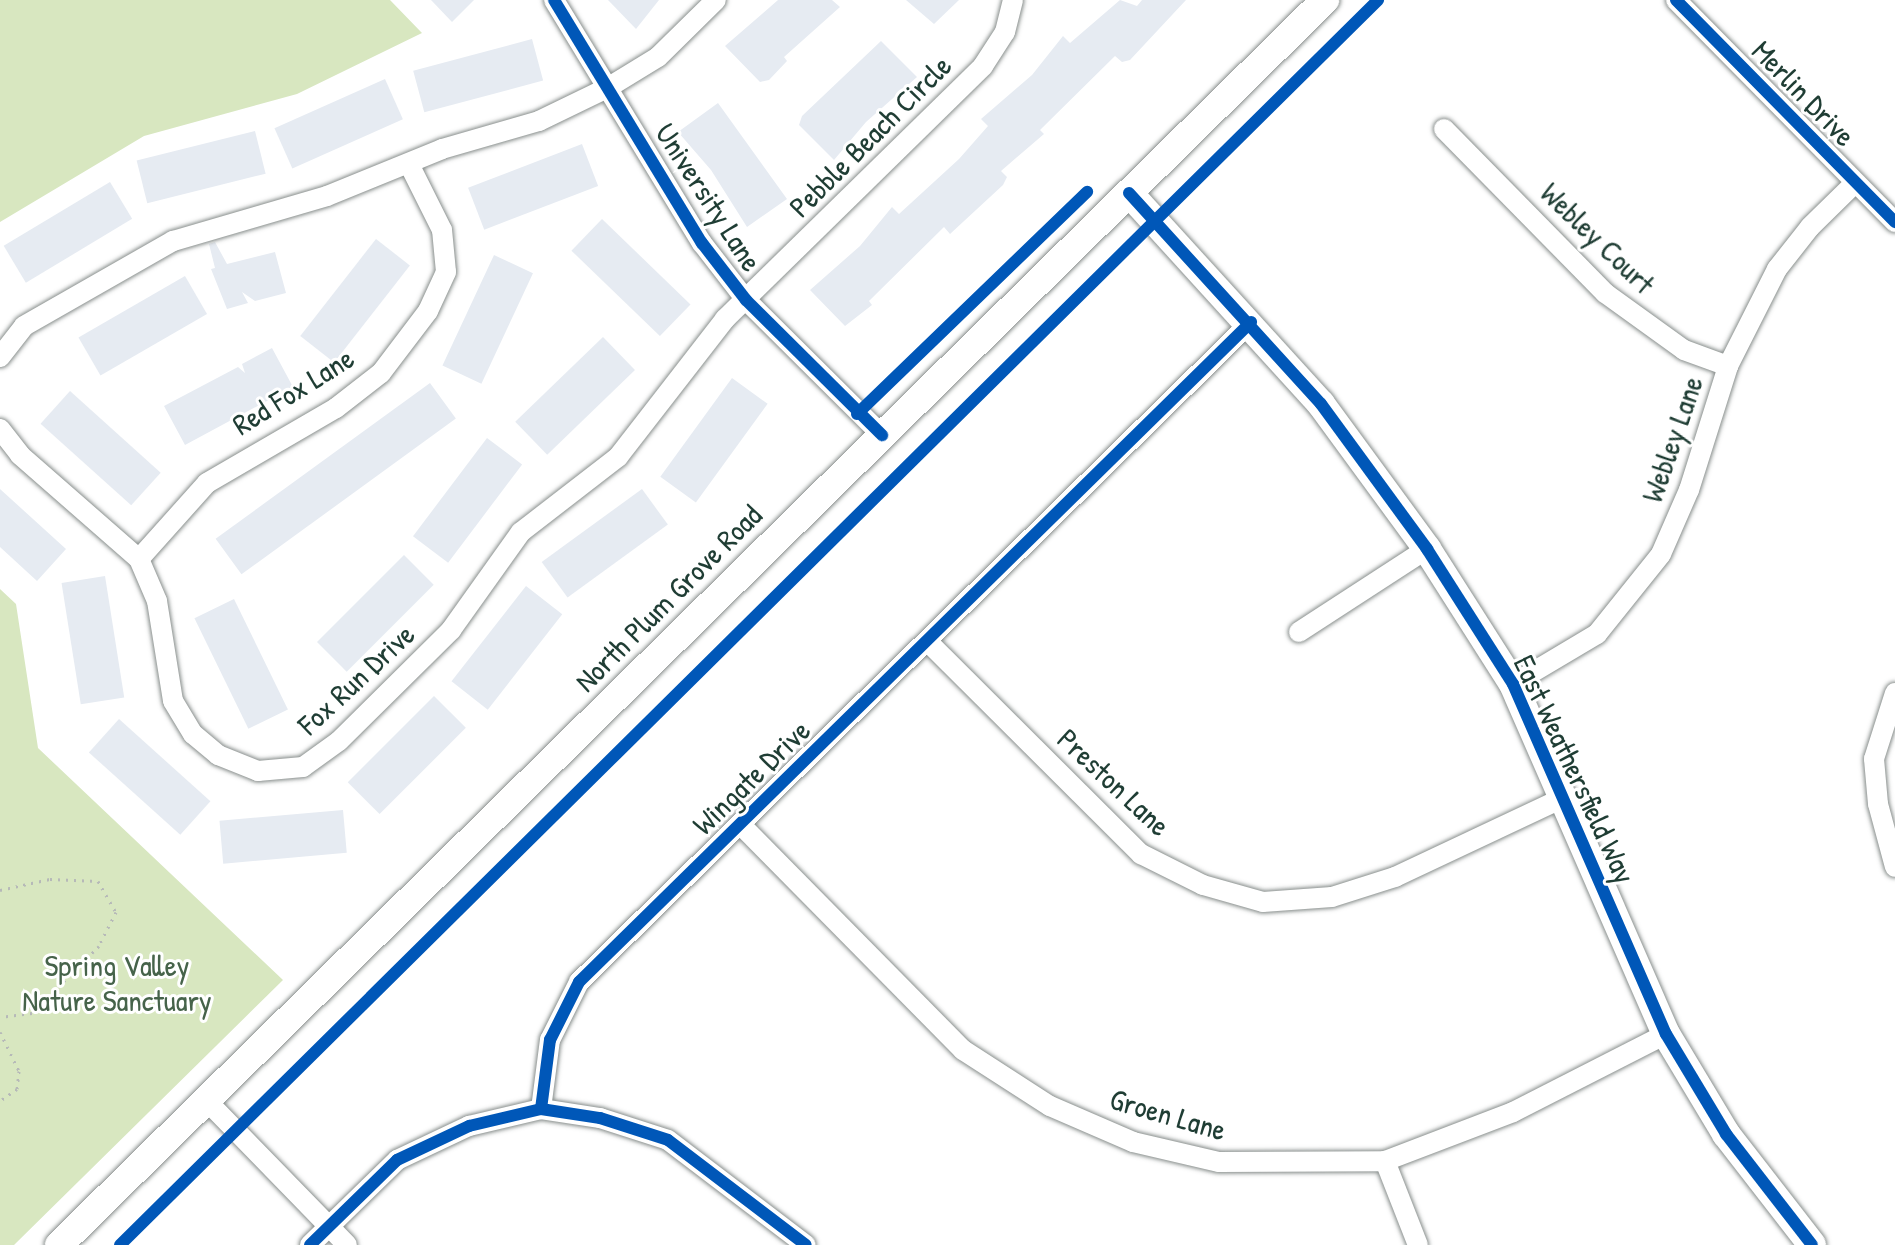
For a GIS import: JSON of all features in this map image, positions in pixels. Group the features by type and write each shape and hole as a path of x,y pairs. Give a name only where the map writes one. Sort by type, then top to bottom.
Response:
{"street":[{"name":"University Lane","path":"554,0 702,243 746,300 882,435"},
{"path":"0,357 24,326 173,241 327,196 409,164 539,121 609,87 658,57 716,0"},
{"name":"Pebble Beach Circle","path":"746,300 983,66 1005,32 1013,0"},
{"name":"North Plum Grove Road","path":"59,1245 1325,0"},
{"name":"Merlin Drive","path":"1676,0 1895,222"},
{"name":"Webley Court","path":"1444,129 1605,293 1684,350 1728,366"},
{"name":"Red Fox Lane","path":"139,559 207,483 336,408 381,373 428,311 446,272 442,230 409,164"},
{"name":"Webley Lane","path":"1513,684 1597,634 1661,554 1689,490 1728,366 1777,269 1810,227 1855,183"},
{"name":"East Weathersfield Way","path":"1129,193 1251,322 1321,404 1427,549 1513,684 1666,1034 1726,1134 1812,1245"},
{"name":"Fox Run Drive","path":"0,429 20,455 139,559 157,601 173,701 193,734 218,755 258,771 303,767 339,741 451,630 521,532 618,457 686,364 746,300"},
{"name":"Wingate Drive","path":"541,1109 550,1040 579,982 1251,322"},
{"path":"1299,632 1427,549"},
{"name":"Preston Lane","path":"928,642 1141,854 1203,885 1263,902 1332,897 1395,877 1561,799"},
{"path":"1895,693 1874,759 1878,804 1895,867"},
{"name":"Groen Lane","path":"740,824 963,1050 1050,1106 1133,1142 1219,1162 1385,1161 1513,1112 1666,1034"},
{"path":"206,1100 347,1245"},
{"path":"310,1245 397,1160 469,1126 541,1109 600,1118 668,1140 806,1245"},
{"path":"1385,1161 1418,1245"}],"path":[{"path":"0,890 50,879 98,881 116,912 99,946 32,1013 0,1017"},
{"path":"0,1032 19,1071 17,1089 0,1101"}],"green space":[{"path":"0,0 390,0 422,33 297,94 144,136 0,222"},
{"name":"Spring Valley Nature Sanctuary","path":"0,589 16,604 38,748 283,980 14,1245 0,1245"}],"building":[{"path":"431,0 474,0 452,22"},
{"path":"608,0 659,0 636,29"},
{"path":"778,0 832,0 840,7 784,57 787,61 769,80 760,82 725,46"},
{"path":"906,0 959,0 934,24"},
{"path":"1120,0 1137,6 1142,0 1186,0 1130,60 1122,62 1115,56 1040,130 1044,134 1001,171 1007,177 1003,185 950,234 944,227 869,301 872,305 845,326 810,290 860,246 892,207 899,214 959,159 988,126 981,119 1032,75 1063,36 1070,43"},
{"path":"532,39 543,81 424,112 413,71"},
{"path":"881,41 917,77 866,122 834,160 799,125 802,116"},
{"path":"385,79 403,119 292,168 274,128"},
{"path":"718,103 787,199 747,227 711,170 678,132"},
{"path":"255,131 266,174 147,203 137,161"},
{"path":"582,144 598,186 484,230 468,188"},
{"path":"110,182 132,219 26,283 4,246"},
{"path":"602,219 690,304 660,336 571,251"},
{"path":"376,239 410,265 334,362 300,336"},
{"path":"215,242 227,264 275,252 286,293 255,301 242,292 248,303 227,309 211,269 215,268 209,244"},
{"path":"494,255 533,273 481,384 442,366"},
{"path":"185,276 207,314 100,376 78,338"},
{"path":"603,337 635,370 547,455 515,422"},
{"path":"272,348 293,387 185,445 164,406 238,367 245,373 242,364"},
{"path":"732,378 768,404 696,503 660,477"},
{"path":"430,383 456,419 241,574 216,539"},
{"path":"70,391 161,473 131,505 41,424"},
{"path":"487,438 522,464 448,563 413,536"},
{"path":"0,489 66,549 37,581 0,547"},
{"path":"642,489 668,525 568,597 542,562"},
{"path":"404,555 434,585 347,672 317,642"},
{"path":"105,576 124,697 81,704 62,583"},
{"path":"526,586 562,614 488,710 452,681"},
{"path":"234,599 288,710 248,729 194,618"},
{"path":"434,696 466,728 380,814 348,782"},
{"path":"119,719 210,801 180,835 89,752"},
{"path":"343,810 347,853 223,864 219,821"}],"cycle path":[{"path":"554,0 702,243 746,300 882,435"},
{"path":"120,1245 1378,0"},
{"path":"1676,0 1895,222"},
{"path":"857,414 1087,192"},
{"path":"1129,193 1321,404 1427,549 1513,684 1666,1034 1726,1134 1812,1245"},
{"path":"310,1245 397,1160 469,1126 541,1109 550,1040 579,982 1251,322"},
{"path":"541,1109 600,1118 668,1140 806,1245"}]}
